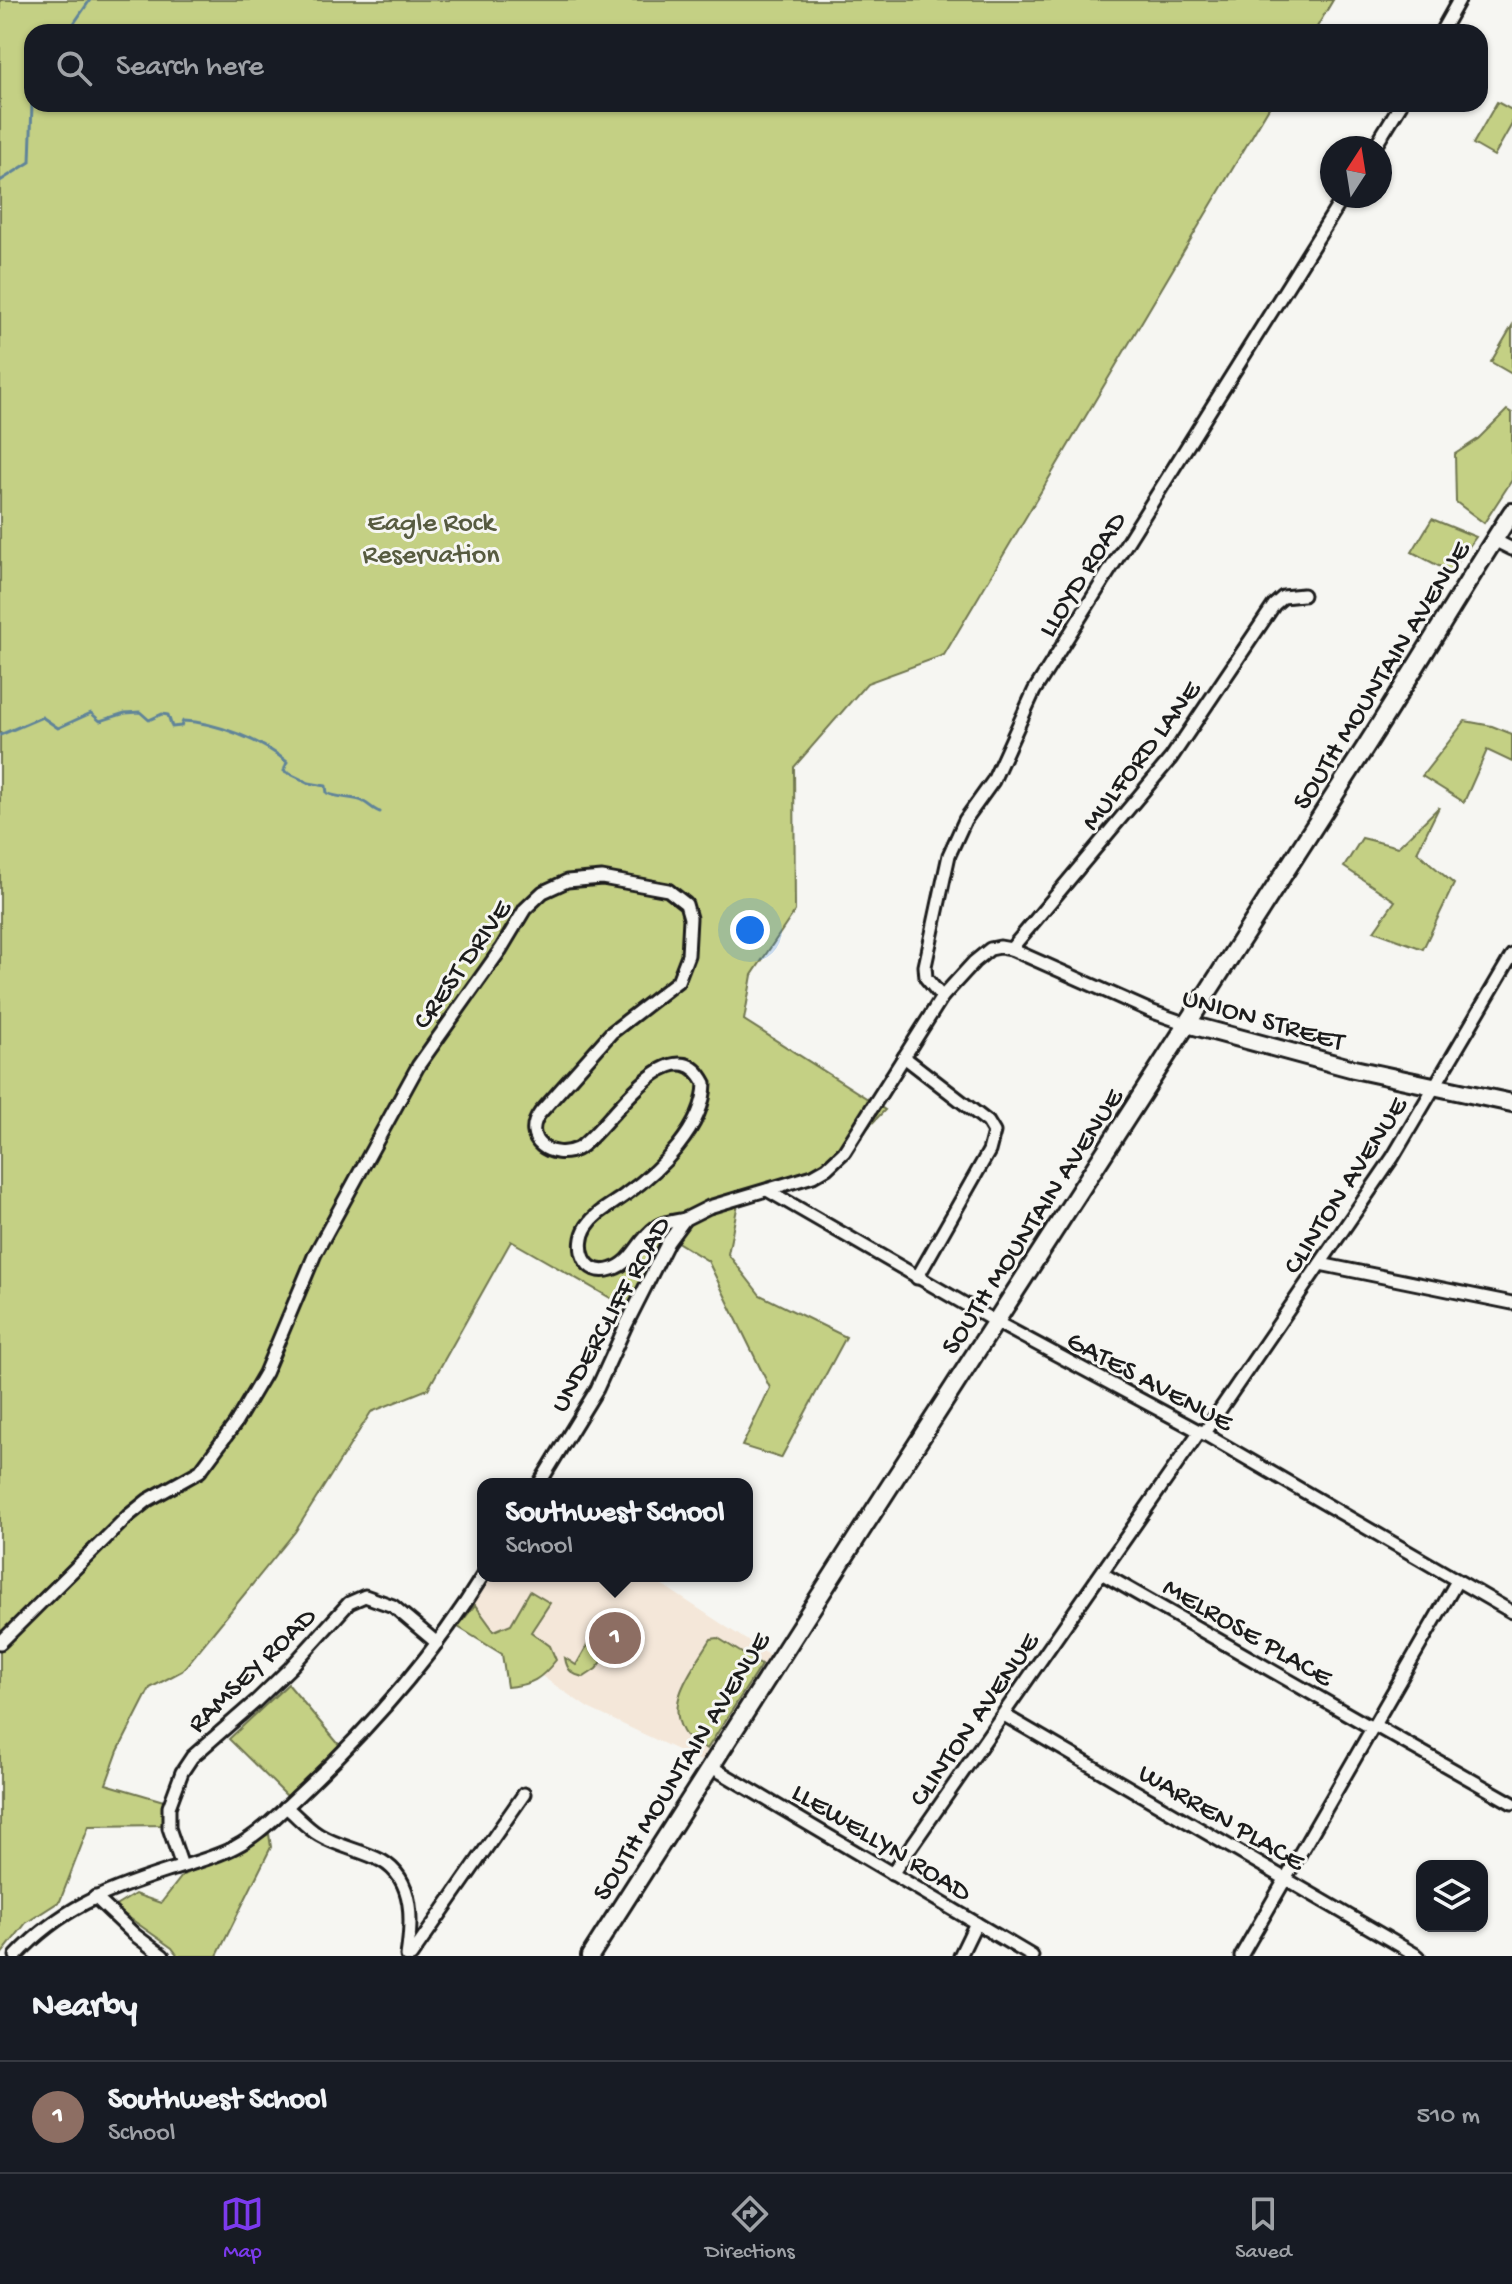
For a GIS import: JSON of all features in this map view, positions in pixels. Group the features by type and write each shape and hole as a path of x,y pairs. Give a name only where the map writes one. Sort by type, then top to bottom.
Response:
{"street":[{"path":"1446,24 1459,0"},
{"path":"1381,136 1396,112"},
{"name":"LLOYD ROAD","path":"942,997 926,978 925,966 946,866 956,838 993,781 1034,691 1336,208"},
{"name":"SOUTH MOUNTAIN AVENUE","path":"590,1956 854,1538 1367,744 1512,512"},
{"path":"1494,540 1512,549"},
{"name":"MULFORD LANE","path":"1011,949 1171,758 1274,605 1283,597 1303,595"},
{"name":"CREST DRIVE","path":"0,1643 128,1516 148,1500 200,1471 235,1424 265,1373 315,1254 418,1066 501,949 525,909 543,892 567,881 612,879 668,890 678,896 686,904 690,918 688,955 678,981 611,1033 540,1113 534,1121 534,1136 539,1145 555,1152 579,1148 656,1071 677,1065 697,1072 705,1083 701,1107 693,1124 655,1171 604,1208 588,1224 583,1235 583,1258 590,1267 601,1272 614,1269 626,1262 658,1226 685,1219"},
{"name":"UNDERCLIFF ROAD","path":"543,1478 597,1389 655,1267 685,1219 709,1207 813,1176 827,1168 844,1152 942,997 982,954 1000,947 1011,949"},
{"name":"UNION STREET","path":"1011,949 1187,1024 1354,1069 1512,1103"},
{"name":"CLINTON AVENUE","path":"892,1874 1393,1157 1512,955"},
{"path":"904,1057 988,1122 994,1132 989,1151 917,1278"},
{"name":"GATES AVENUE","path":"767,1190 996,1322 1202,1432 1512,1612"},
{"path":"1320,1264 1512,1303"},
{"name":"MELROSE PLACE","path":"1103,1574 1512,1803"},
{"path":"1241,1956 1457,1581"},
{"path":"16,1956 61,1915 95,1897 237,1847 286,1807 364,1730 425,1661 478,1582"},
{"name":"RAMSEY ROAD","path":"182,1866 169,1828 169,1807 182,1772 192,1757 280,1677 349,1603 365,1596 393,1606 437,1643"},
{"name":"WARREN PLACE","path":"1004,1715 1418,1956"},
{"name":"LLEWELLYN ROAD","path":"710,1766 1032,1956"},
{"path":"409,1956 524,1794"},
{"path":"286,1807 316,1834 380,1860 394,1870 403,1881 410,1914 409,1956"},
{"path":"95,1897 135,1935 163,1956"},
{"path":"960,1956 976,1923"}],"shaded area":[{"path":"486,1582 658,1582 769,1655 701,1761 588,1708 462,1621"}],"green space":[{"name":"Eagle Rock Reservation","path":"0,0 1333,0 1319,24 24,24 24,112 1266,112 944,655 867,683 794,767 795,911 752,975 744,1020 885,1110 827,1170 740,1193 728,1254 760,1295 846,1337 781,1458 742,1446 770,1388 708,1261 674,1240 635,1312 511,1241 428,1389 371,1412 295,1532 182,1671 150,1688 118,1751 106,1784 167,1802 166,1825 89,1826 60,1901 26,1923 0,1956"},
{"path":"1497,102 1512,110 1512,124 1494,156 1473,144"},
{"path":"1512,326 1512,374 1491,362"},
{"path":"1507,410 1512,413 1512,480 1484,523 1456,502 1455,454 1478,439"},
{"path":"1432,519 1476,537 1450,572 1412,552"},
{"path":"1465,721 1512,734 1512,762 1487,750 1464,802 1422,776"},
{"path":"1439,807 1417,852 1454,884 1423,949 1374,931 1395,901 1344,867 1362,838 1398,847"},
{"path":"530,1591 550,1603 531,1632 550,1646 556,1660 535,1680 507,1687 502,1654 458,1627 475,1605 494,1631 511,1624"},
{"path":"596,1630 615,1646 596,1669 584,1677 576,1675 569,1669 565,1658 576,1665"},
{"path":"718,1638 761,1665 707,1749 686,1736 679,1724 677,1711 689,1674 711,1639"},
{"path":"288,1684 341,1747 287,1796 229,1739"},
{"path":"269,1834 271,1847 217,1956 178,1956 172,1948 114,1907 135,1894 161,1903 182,1876"}],"waterway":[{"path":"74,24 90,0"},
{"path":"0,181 30,162 32,112"},
{"path":"0,735 42,717 58,728 91,713 100,721 125,713 140,712 149,720 162,714 168,715 172,727 181,726 183,721 196,722 252,740 287,762 284,771 309,783 326,786 327,793 358,799 380,812"}],"place":[{"name":"Southwest School","path":"615,1638"}]}
